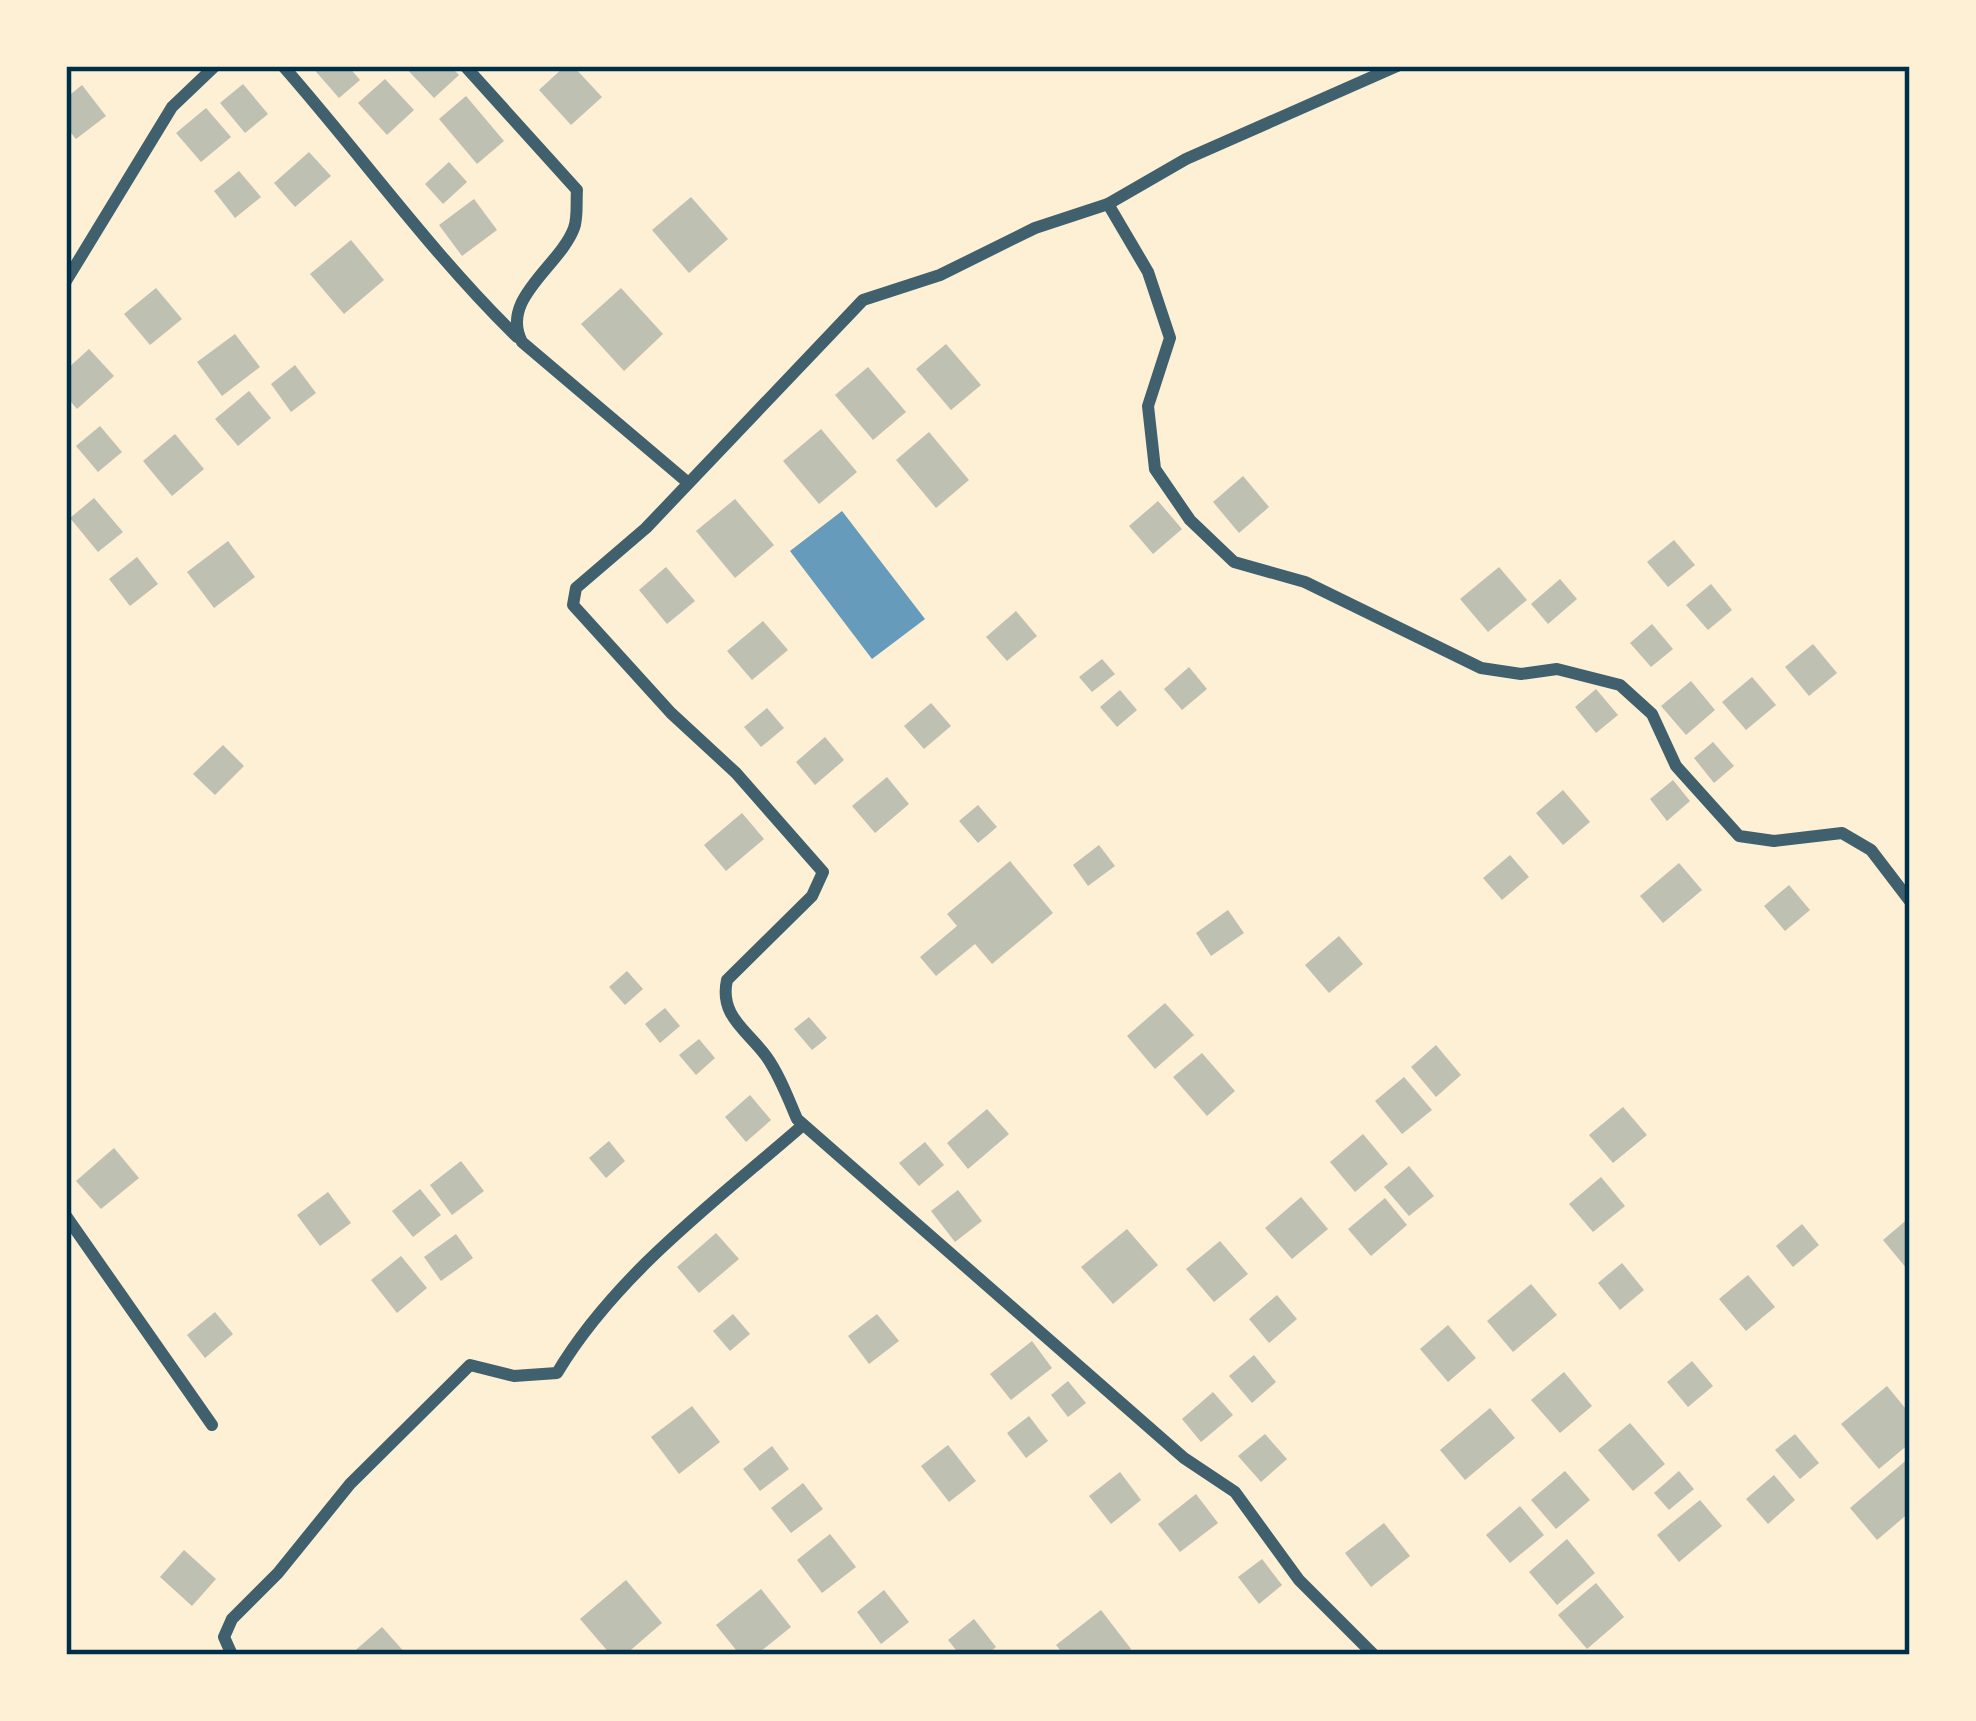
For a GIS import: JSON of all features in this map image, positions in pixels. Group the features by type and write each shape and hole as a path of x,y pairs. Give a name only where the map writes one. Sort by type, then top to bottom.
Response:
{"street":[{"path":"66,281 172,107 215,66"},
{"path":"284,66 380,175 454,275 522,342 686,481"},
{"path":"465,66 577,190 574,228 517,310 515,330 522,342"},
{"path":"1374,1655 1299,1580 1234,1492 1184,1457 884,1190 803,1125 768,1058 730,1016 723,995 727,980 812,896 823,872 573,604 576,588 646,528 863,300 940,275 1035,228 1108,204 1186,159 1284,120 1397,66"},
{"path":"1108,204 1148,272 1170,338 1148,406 1155,470 1190,520 1234,562 1306,582 1481,668 1521,674 1557,669 1620,685 1652,714 1676,766 1739,836 1774,841 1842,833 1871,850 1910,901"},
{"path":"232,1655 224,1637 232,1619 278,1573 350,1484 470,1365 514,1376 557,1372 597,1315 636,1275 803,1125"},
{"path":"66,1216 212,1425"}],"water":[{"path":"842,511 925,619 872,659 790,551"}],"building":[{"path":"311,66 348,66 360,80 339,98"},
{"path":"404,66 450,66 459,75 434,98"},
{"path":"565,66 573,66 602,97 571,125 539,90"},
{"path":"385,79 414,110 387,135 358,103"},
{"path":"243,84 268,114 245,133 220,103"},
{"path":"82,85 106,116 76,139 66,127 66,98"},
{"path":"466,96 504,141 477,164 439,119"},
{"path":"206,108 231,137 201,162 176,133"},
{"path":"309,152 331,176 295,207 274,183"},
{"path":"449,162 467,182 443,204 425,184"},
{"path":"239,171 261,197 235,218 214,191"},
{"path":"691,197 728,239 689,273 652,230"},
{"path":"474,199 497,230 462,256 439,225"},
{"path":"351,240 384,280 344,314 310,274"},
{"path":"156,288 182,319 150,345 124,314"},
{"path":"621,288 663,334 624,371 581,324"},
{"path":"235,334 260,367 222,396 197,362"},
{"path":"946,344 981,385 951,410 916,369"},
{"path":"89,349 114,376 77,409 66,396 66,370"},
{"path":"295,365 316,393 291,412 271,384"},
{"path":"868,367 906,412 873,440 835,395"},
{"path":"249,391 271,418 238,446 215,419"},
{"path":"100,426 122,452 98,472 76,446"},
{"path":"821,429 857,472 819,504 783,461"},
{"path":"929,432 969,480 936,508 896,460"},
{"path":"175,434 204,469 172,496 143,461"},
{"path":"1243,476 1269,507 1239,533 1213,502"},
{"path":"94,498 123,532 98,552 70,518"},
{"path":"735,499 774,545 735,578 696,531"},
{"path":"1158,501 1182,529 1153,554 1129,526"},
{"path":"1674,540 1695,565 1668,587 1647,562"},
{"path":"228,541 255,577 214,608 187,572"},
{"path":"137,557 158,584 130,606 109,579"},
{"path":"666,567 695,601 667,624 639,590"},
{"path":"1499,567 1527,600 1488,632 1460,599"},
{"path":"1560,579 1577,599 1548,624 1531,604"},
{"path":"1711,584 1732,610 1708,630 1686,605"},
{"path":"1016,611 1037,636 1007,661 986,637"},
{"path":"763,621 788,650 752,680 727,651"},
{"path":"1652,624 1673,649 1651,667 1630,643"},
{"path":"1813,644 1837,673 1809,696 1785,667"},
{"path":"1102,659 1115,674 1092,692 1079,677"},
{"path":"1189,667 1207,689 1182,710 1164,689"},
{"path":"1752,677 1776,705 1746,730 1722,702"},
{"path":"1691,681 1715,710 1686,735 1661,706"},
{"path":"1596,689 1618,715 1596,733 1575,707"},
{"path":"1120,690 1137,710 1117,727 1100,707"},
{"path":"931,703 951,726 924,749 904,726"},
{"path":"767,708 784,728 761,747 744,727"},
{"path":"825,737 844,760 815,785 796,762"},
{"path":"1713,742 1734,766 1714,783 1694,758"},
{"path":"223,745 244,766 215,795 193,774"},
{"path":"887,777 909,804 875,833 852,806"},
{"path":"1673,780 1690,801 1667,821 1650,799"},
{"path":"1563,790 1590,822 1563,845 1536,813"},
{"path":"978,805 997,827 978,843 959,821"},
{"path":"742,813 764,839 726,871 704,845"},
{"path":"1099,845 1115,866 1088,886 1073,865"},
{"path":"1510,855 1529,877 1502,900 1483,878"},
{"path":"1010,861 1053,913 992,964 975,944 936,976 920,957 957,926 947,914"},
{"path":"1679,863 1702,890 1663,923 1640,896"},
{"path":"1789,885 1810,910 1785,931 1764,906"},
{"path":"1228,910 1244,933 1211,956 1196,933"},
{"path":"1339,936 1363,964 1329,993 1305,965"},
{"path":"627,971 643,989 625,1005 609,987"},
{"path":"1165,1003 1194,1035 1155,1069 1127,1036"},
{"path":"665,1008 680,1026 660,1043 645,1024"},
{"path":"809,1017 827,1038 812,1050 794,1029"},
{"path":"699,1039 715,1058 696,1075 679,1055"},
{"path":"1436,1045 1461,1075 1436,1097 1411,1067"},
{"path":"1202,1053 1235,1091 1207,1116 1173,1077"},
{"path":"1404,1077 1432,1110 1402,1134 1375,1101"},
{"path":"750,1095 771,1120 746,1142 725,1117"},
{"path":"1623,1107 1647,1135 1613,1163 1589,1135"},
{"path":"987,1109 1009,1134 968,1169 947,1143"},
{"path":"1363,1134 1388,1164 1355,1192 1330,1162"},
{"path":"609,1141 625,1161 606,1178 589,1158"},
{"path":"925,1142 944,1165 919,1186 899,1163"},
{"path":"114,1148 139,1178 101,1209 76,1181"},
{"path":"461,1161 484,1191 452,1215 430,1185"},
{"path":"1409,1166 1434,1196 1409,1216 1384,1187"},
{"path":"1601,1177 1625,1206 1593,1232 1569,1204"},
{"path":"420,1189 441,1215 413,1237 392,1211"},
{"path":"958,1190 982,1221 955,1242 931,1211"},
{"path":"328,1192 351,1223 320,1246 297,1215"},
{"path":"1301,1197 1328,1229 1292,1259 1265,1228"},
{"path":"1385,1198 1407,1225 1371,1256 1348,1229"},
{"path":"1910,1217 1910,1266 1907,1269 1883,1240"},
{"path":"1802,1224 1819,1245 1793,1267 1776,1246"},
{"path":"1127,1229 1158,1265 1113,1304 1081,1267"},
{"path":"716,1233 739,1259 699,1293 677,1267"},
{"path":"456,1234 473,1258 441,1281 424,1257"},
{"path":"1220,1241 1248,1274 1214,1302 1186,1269"},
{"path":"401,1256 427,1288 397,1313 371,1280"},
{"path":"1622,1263 1644,1290 1620,1310 1598,1283"},
{"path":"1748,1275 1775,1307 1746,1331 1719,1299"},
{"path":"1531,1284 1557,1315 1513,1352 1487,1321"},
{"path":"1277,1295 1297,1319 1269,1343 1249,1319"},
{"path":"215,1312 233,1334 205,1358 187,1335"},
{"path":"733,1314 750,1334 730,1351 713,1331"},
{"path":"877,1314 899,1341 869,1364 848,1336"},
{"path":"1448,1325 1476,1358 1448,1382 1420,1349"},
{"path":"1032,1341 1052,1368 1011,1400 990,1374"},
{"path":"1254,1355 1276,1382 1252,1403 1229,1376"},
{"path":"1692,1361 1713,1386 1688,1407 1667,1382"},
{"path":"1564,1372 1592,1406 1560,1433 1531,1400"},
{"path":"1068,1381 1086,1403 1068,1417 1051,1395"},
{"path":"1887,1386 1910,1414 1910,1443 1879,1469 1841,1424"},
{"path":"1213,1392 1233,1415 1201,1442 1182,1419"},
{"path":"692,1406 720,1442 679,1474 651,1437"},
{"path":"1490,1408 1515,1438 1465,1480 1440,1450"},
{"path":"1029,1416 1048,1441 1026,1458 1007,1433"},
{"path":"1630,1423 1665,1464 1633,1491 1598,1450"},
{"path":"1265,1434 1287,1459 1261,1482 1238,1456"},
{"path":"1795,1434 1819,1463 1800,1479 1775,1450"},
{"path":"948,1445 976,1481 949,1502 921,1466"},
{"path":"772,1446 789,1469 760,1491 743,1469"},
{"path":"1910,1457 1910,1512 1877,1540 1850,1508"},
{"path":"1565,1471 1590,1500 1556,1529 1531,1500"},
{"path":"1679,1471 1694,1489 1669,1510 1654,1493"},
{"path":"1120,1472 1141,1500 1111,1524 1089,1496"},
{"path":"1774,1475 1795,1500 1768,1524 1746,1499"},
{"path":"803,1483 823,1509 791,1533 771,1508"},
{"path":"1196,1494 1218,1523 1180,1552 1158,1524"},
{"path":"1700,1500 1722,1526 1679,1562 1657,1535"},
{"path":"1520,1506 1544,1535 1510,1563 1486,1535"},
{"path":"1384,1523 1410,1556 1371,1587 1345,1553"},
{"path":"830,1534 856,1567 822,1593 797,1560"},
{"path":"1567,1539 1595,1573 1557,1605 1529,1572"},
{"path":"184,1550 216,1579 192,1606 160,1577"},
{"path":"1262,1559 1282,1585 1259,1604 1238,1577"},
{"path":"626,1580 662,1623 625,1655 611,1655 580,1619"},
{"path":"1596,1583 1624,1617 1587,1649 1558,1615"},
{"path":"761,1589 791,1627 756,1655 740,1655 716,1625"},
{"path":"884,1590 909,1622 881,1644 857,1612"},
{"path":"1101,1610 1131,1649 1124,1655 1064,1655 1056,1645"},
{"path":"974,1619 996,1647 986,1655 960,1655 948,1640"},
{"path":"382,1627 407,1655 350,1655"}]}
